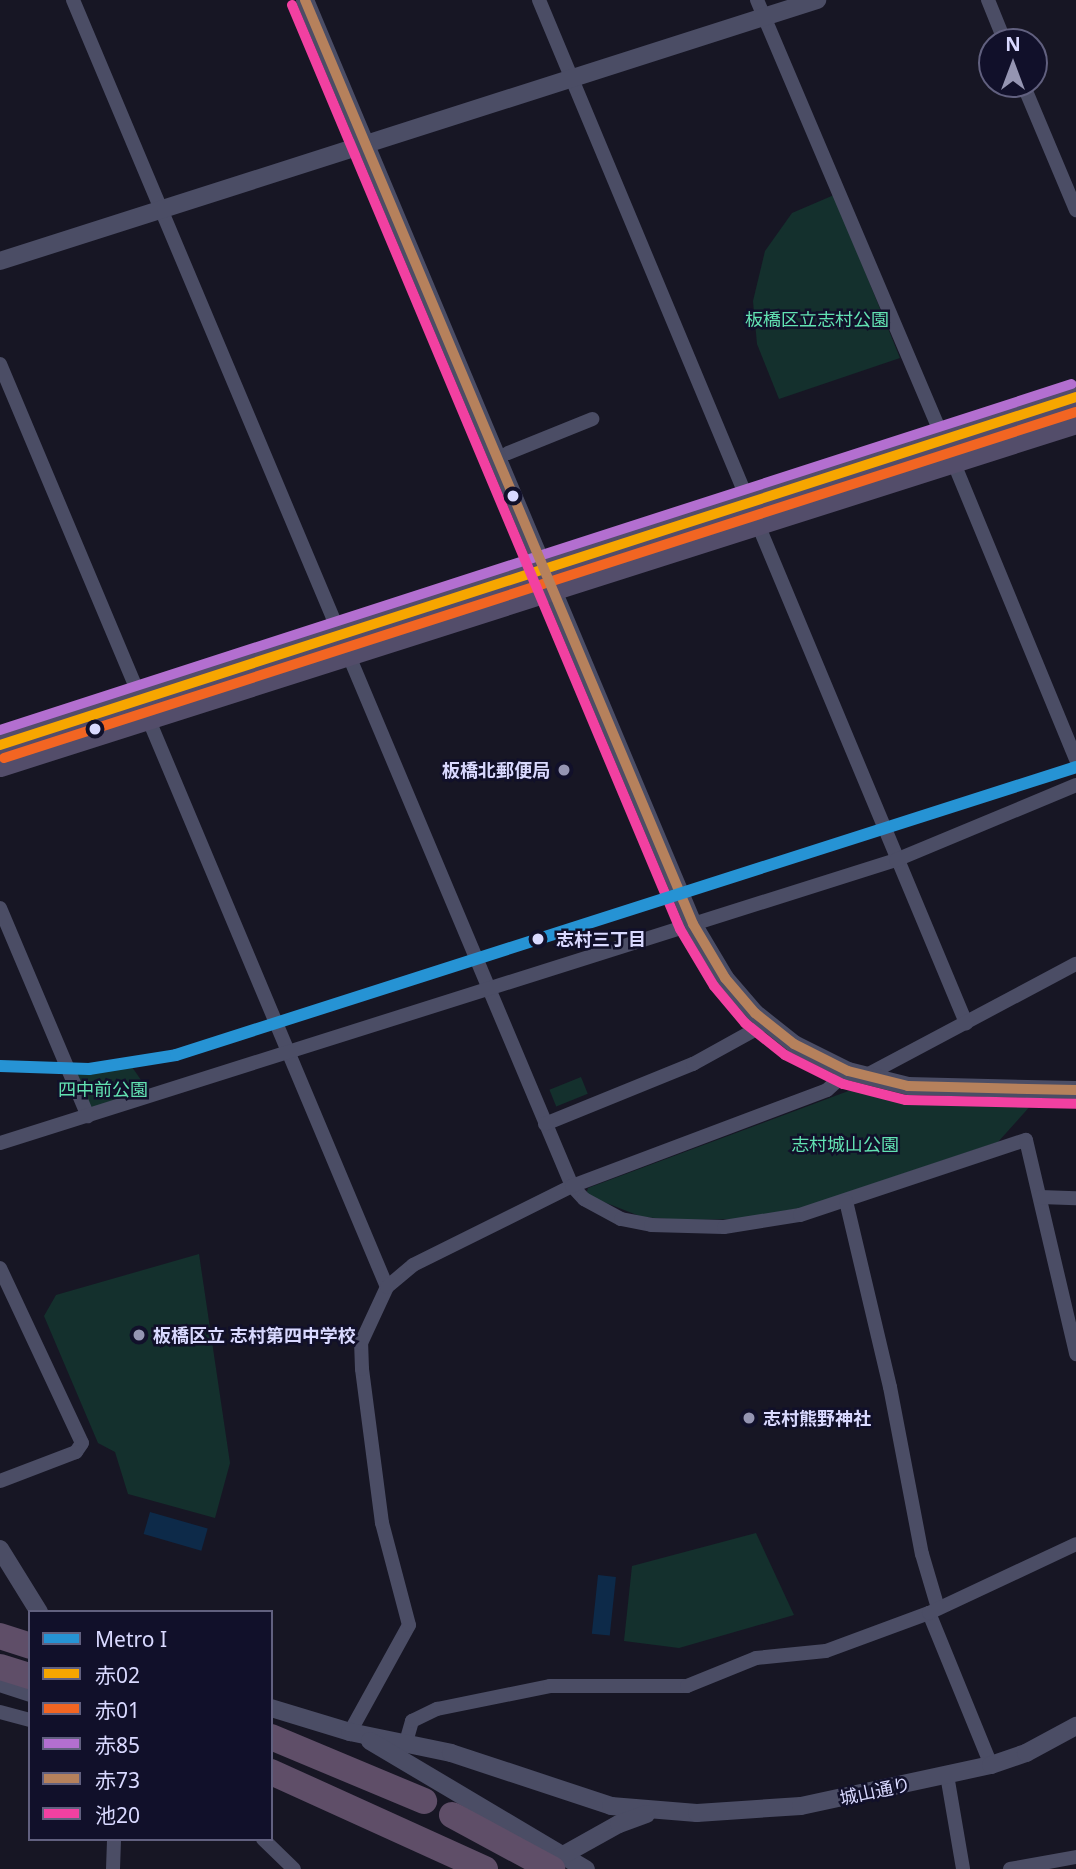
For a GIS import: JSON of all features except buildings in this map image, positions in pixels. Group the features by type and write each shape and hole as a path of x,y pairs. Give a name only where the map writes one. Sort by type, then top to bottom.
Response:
{"highway":[{"path":"0,1636 28,1645"},
{"path":"0,1647 28,1655"},
{"path":"0,1667 28,1675"},
{"path":"0,1682 28,1690"},
{"path":"273,1738 424,1801"},
{"path":"273,1773 485,1869"},
{"path":"453,1815 558,1861"}],"main road":[{"path":"0,765 338,634 758,525 948,451 1076,397"},
{"path":"0,745 348,654 550,580 748,502 948,451 1076,422"}],"street":[{"path":"73,0 572,1186 584,1199 621,1219 689,1228 770,1221 846,1201 1026,1140 1076,1354"},
{"path":"305,0 488,419 550,580 693,923 725,978 767,1023 814,1057 848,1071 927,1087 1076,1090"},
{"path":"539,0 966,1023"},
{"path":"757,0 1076,759"},
{"path":"0,261 817,0"},
{"path":"988,0 999,28"},
{"path":"1030,98 1072,189 1076,210"},
{"path":"0,363 387,1287"},
{"path":"508,453 592,419"},
{"path":"0,1143 896,860 1076,785"},
{"path":"0,908 88,1116"},
{"path":"865,1076 1076,964"},
{"path":"545,1124 693,1064 767,1023"},
{"path":"354,1733 409,1625 382,1523 362,1369 361,1343 387,1287 413,1265 572,1186 827,1090 848,1071"},
{"path":"1040,1197 1076,1198"},
{"path":"846,1201 890,1387 933,1611 991,1765"},
{"path":"0,1268 82,1443 76,1451 0,1481"},
{"path":"406,1742 412,1721 437,1709 550,1686 687,1686 756,1658 826,1651 933,1611 1076,1544"},
{"path":"0,1549 38,1610"},
{"path":"0,1628 28,1637"},
{"path":"273,1709 354,1733 406,1742 611,1806 663,1811"},
{"path":"0,1712 28,1719"},
{"name":"城山通り","path":"663,1811 775,1810 947,1775 1027,1753 1076,1726"},
{"path":"354,1733 558,1861 586,1869"},
{"path":"947,1775 963,1869"},
{"path":"273,1785 464,1869"},
{"path":"540,1869 629,1819 663,1811"},
{"path":"113,1869 114,1841"},
{"path":"265,1841 294,1869"},
{"path":"1010,1869 1076,1857"}],"green space":[{"name":"板橋区立志村公園","path":"834,195 900,358 779,399 757,344 753,301 765,251 792,213"},
{"name":"四中前公園","path":"130,1064 152,1096 88,1116 69,1070"},
{"path":"581,1077 588,1094 556,1106 549,1090"},
{"name":"志村城山公園","path":"851,1090 922,1101 1032,1104 998,1142 801,1208 737,1219 682,1220 642,1217 586,1195 588,1188"},
{"path":"199,1254 230,1463 215,1518 128,1494 115,1452 98,1443 44,1316 56,1295"},
{"path":"756,1533 794,1615 679,1648 624,1641 632,1566"}],"water":[{"path":"150,1512 208,1529 201,1551 144,1534"},
{"path":"598,1575 616,1577 610,1636 592,1634"}],"metro line":[{"name":"I","path":"0,1066 89,1069 176,1055 1076,767"}],"transit line":[{"name":"赤73","path":"305,0 693,924 725,978 755,1013 794,1044 848,1071 908,1086 1076,1090"},
{"name":"池20","path":"292,5 680,929 714,986 745,1023 785,1055 843,1084 906,1100 1076,1104"},
{"name":"赤85","path":"0,730 1072,384"},
{"name":"赤02","path":"0,745 1076,397"},
{"name":"赤01","path":"4,758 1076,412"}],"place":[{"name":"板橋北郵便局","path":"564,770"},
{"name":"志村三丁目","path":"538,939"},
{"name":"板橋区立 志村第四中学校","path":"139,1335"},
{"name":"志村熊野神社","path":"749,1418"}]}
